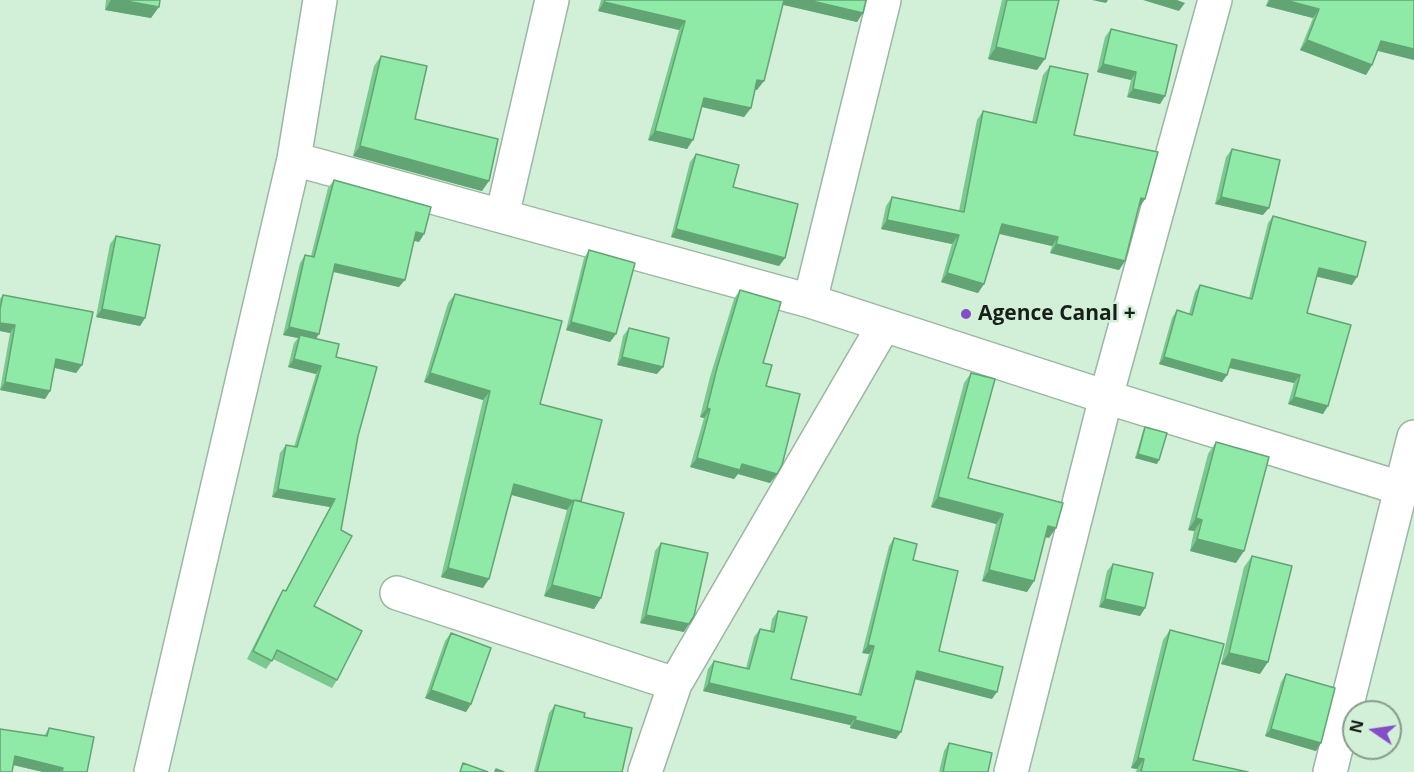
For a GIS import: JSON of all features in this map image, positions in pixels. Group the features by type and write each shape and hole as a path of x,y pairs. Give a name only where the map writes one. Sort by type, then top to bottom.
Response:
{"street":[{"path":"151,772 294,159 320,0"},
{"path":"502,216 552,0"},
{"path":"810,301 884,0"},
{"path":"1011,772 1106,397 1215,0"},
{"path":"294,159 810,301 1106,397 1401,488"},
{"path":"645,772 675,684 884,325"},
{"path":"1330,772 1414,437"},
{"path":"397,593 675,684"}],"building":[{"path":"121,0 160,0 159,7"},
{"path":"605,0 784,0 764,81 757,80 751,108 704,98 693,140 655,131 685,21 604,2"},
{"path":"808,0 866,0 863,13"},
{"path":"1007,0 1059,0 1045,59 996,47"},
{"path":"1285,0 1414,0 1414,49 1381,41 1372,65 1307,40 1319,9"},
{"path":"1111,29 1177,45 1165,96 1133,89 1136,72 1103,64"},
{"path":"381,56 427,66 415,119 498,139 489,181 360,146"},
{"path":"1050,66 1088,74 1074,135 1158,152 1145,199 1141,198 1125,261 1056,244 1058,237 1002,224 984,284 947,273 959,235 887,220 892,197 964,212 983,111 1036,123"},
{"path":"1232,149 1280,160 1269,208 1221,197"},
{"path":"696,154 739,165 733,187 798,204 785,258 676,229"},
{"path":"334,180 431,207 424,234 416,232 405,280 335,264 319,334 289,327 305,255 314,257"},
{"path":"1273,216 1366,242 1357,277 1319,268 1307,313 1351,325 1328,406 1294,397 1300,375 1232,359 1227,375 1164,357 1177,310 1192,315 1200,285 1252,299"},
{"path":"116,236 160,245 145,318 102,309"},
{"path":"589,250 635,263 616,334 571,322"},
{"path":"740,290 781,302 763,363 772,365 766,386 800,394 782,465 777,474 742,464 740,470 697,458 710,409 707,408 717,368"},
{"path":"455,294 562,321 540,404 602,420 581,501 514,484 489,579 448,568 490,391 430,373"},
{"path":"3,295 93,312 82,365 56,359 50,391 5,382 15,325 0,323"},
{"path":"629,328 669,338 663,367 622,357"},
{"path":"300,335 339,344 336,357 377,367 358,436 341,530 352,536 314,606 362,631 337,680 277,650 272,661 253,651 283,590 286,591 335,499 278,489 286,445 297,447 321,366 294,359"},
{"path":"971,373 995,379 968,478 1063,503 1056,528 1048,526 1034,581 989,570 1003,514 938,497"},
{"path":"1145,427 1167,433 1159,460 1138,454"},
{"path":"1216,442 1269,457 1244,551 1197,539 1202,520 1196,518"},
{"path":"574,500 624,513 601,598 552,585"},
{"path":"894,538 917,544 913,560 958,571 939,651 1003,667 997,692 917,671 901,732 855,720 856,717 709,683 714,661 749,669 760,629 774,632 778,611 807,617 791,679 861,695 874,646 868,645"},
{"path":"661,543 708,553 694,616 689,624 646,615"},
{"path":"1252,556 1292,566 1268,662 1229,653"},
{"path":"1113,564 1153,573 1145,608 1105,599"},
{"path":"1170,630 1224,644 1193,760 1248,772 1141,772 1144,759 1138,758"},
{"path":"451,633 491,648 471,704 431,690"},
{"path":"1286,674 1335,688 1321,743 1271,729"},
{"path":"555,705 585,713 584,717 632,728 622,772 537,772"},
{"path":"49,728 94,737 87,772 62,772 63,768 15,756 12,772 0,772 0,729 47,736"},
{"path":"949,743 992,753 988,772 943,772"},
{"path":"463,763 488,772 460,772"}],"place":[{"name":"Agence Canal +","path":"966,314"}]}
